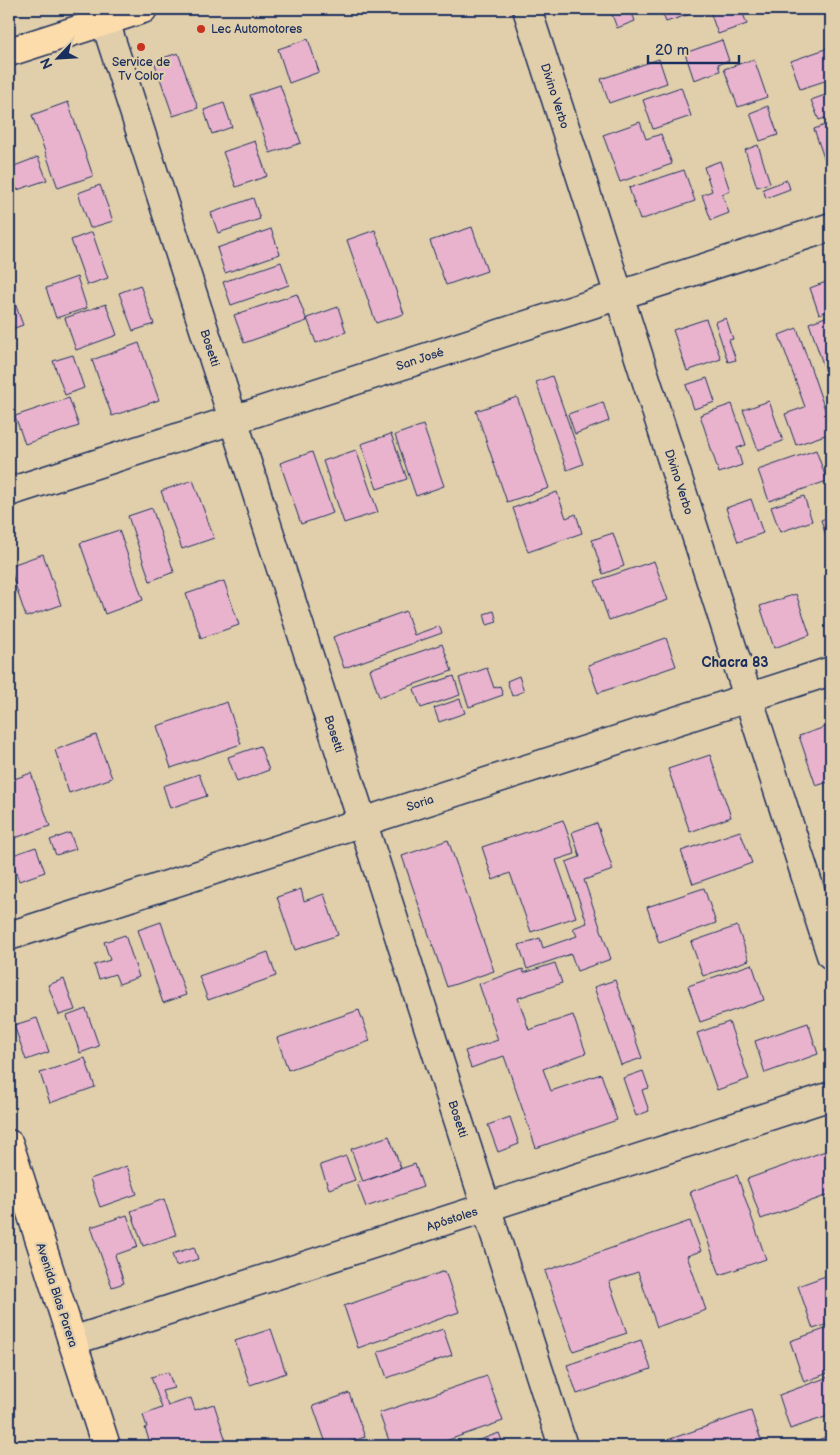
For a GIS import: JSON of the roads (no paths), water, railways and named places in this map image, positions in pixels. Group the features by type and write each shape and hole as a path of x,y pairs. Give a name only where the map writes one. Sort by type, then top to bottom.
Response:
{"main road":[{"path":"9,52 143,9"},
{"name":"Avenida Blas Parera","path":"9,1144 106,1446"}],"street":[{"name":"Divino Verbo","path":"527,9 831,955"},
{"name":"Bosetti","path":"105,21 563,1446"},
{"name":"San José","path":"9,492 831,227"},
{"name":"Soria","path":"9,936 831,671"},
{"name":"Apóstoles","path":"72,1342 831,1096"}],"place":[{"name":"Lec Automotores","path":"201,29"},
{"name":"Service de Tv Color","path":"141,47"}],"district":[{"name":"Chacra 83","path":"735,662"}]}
